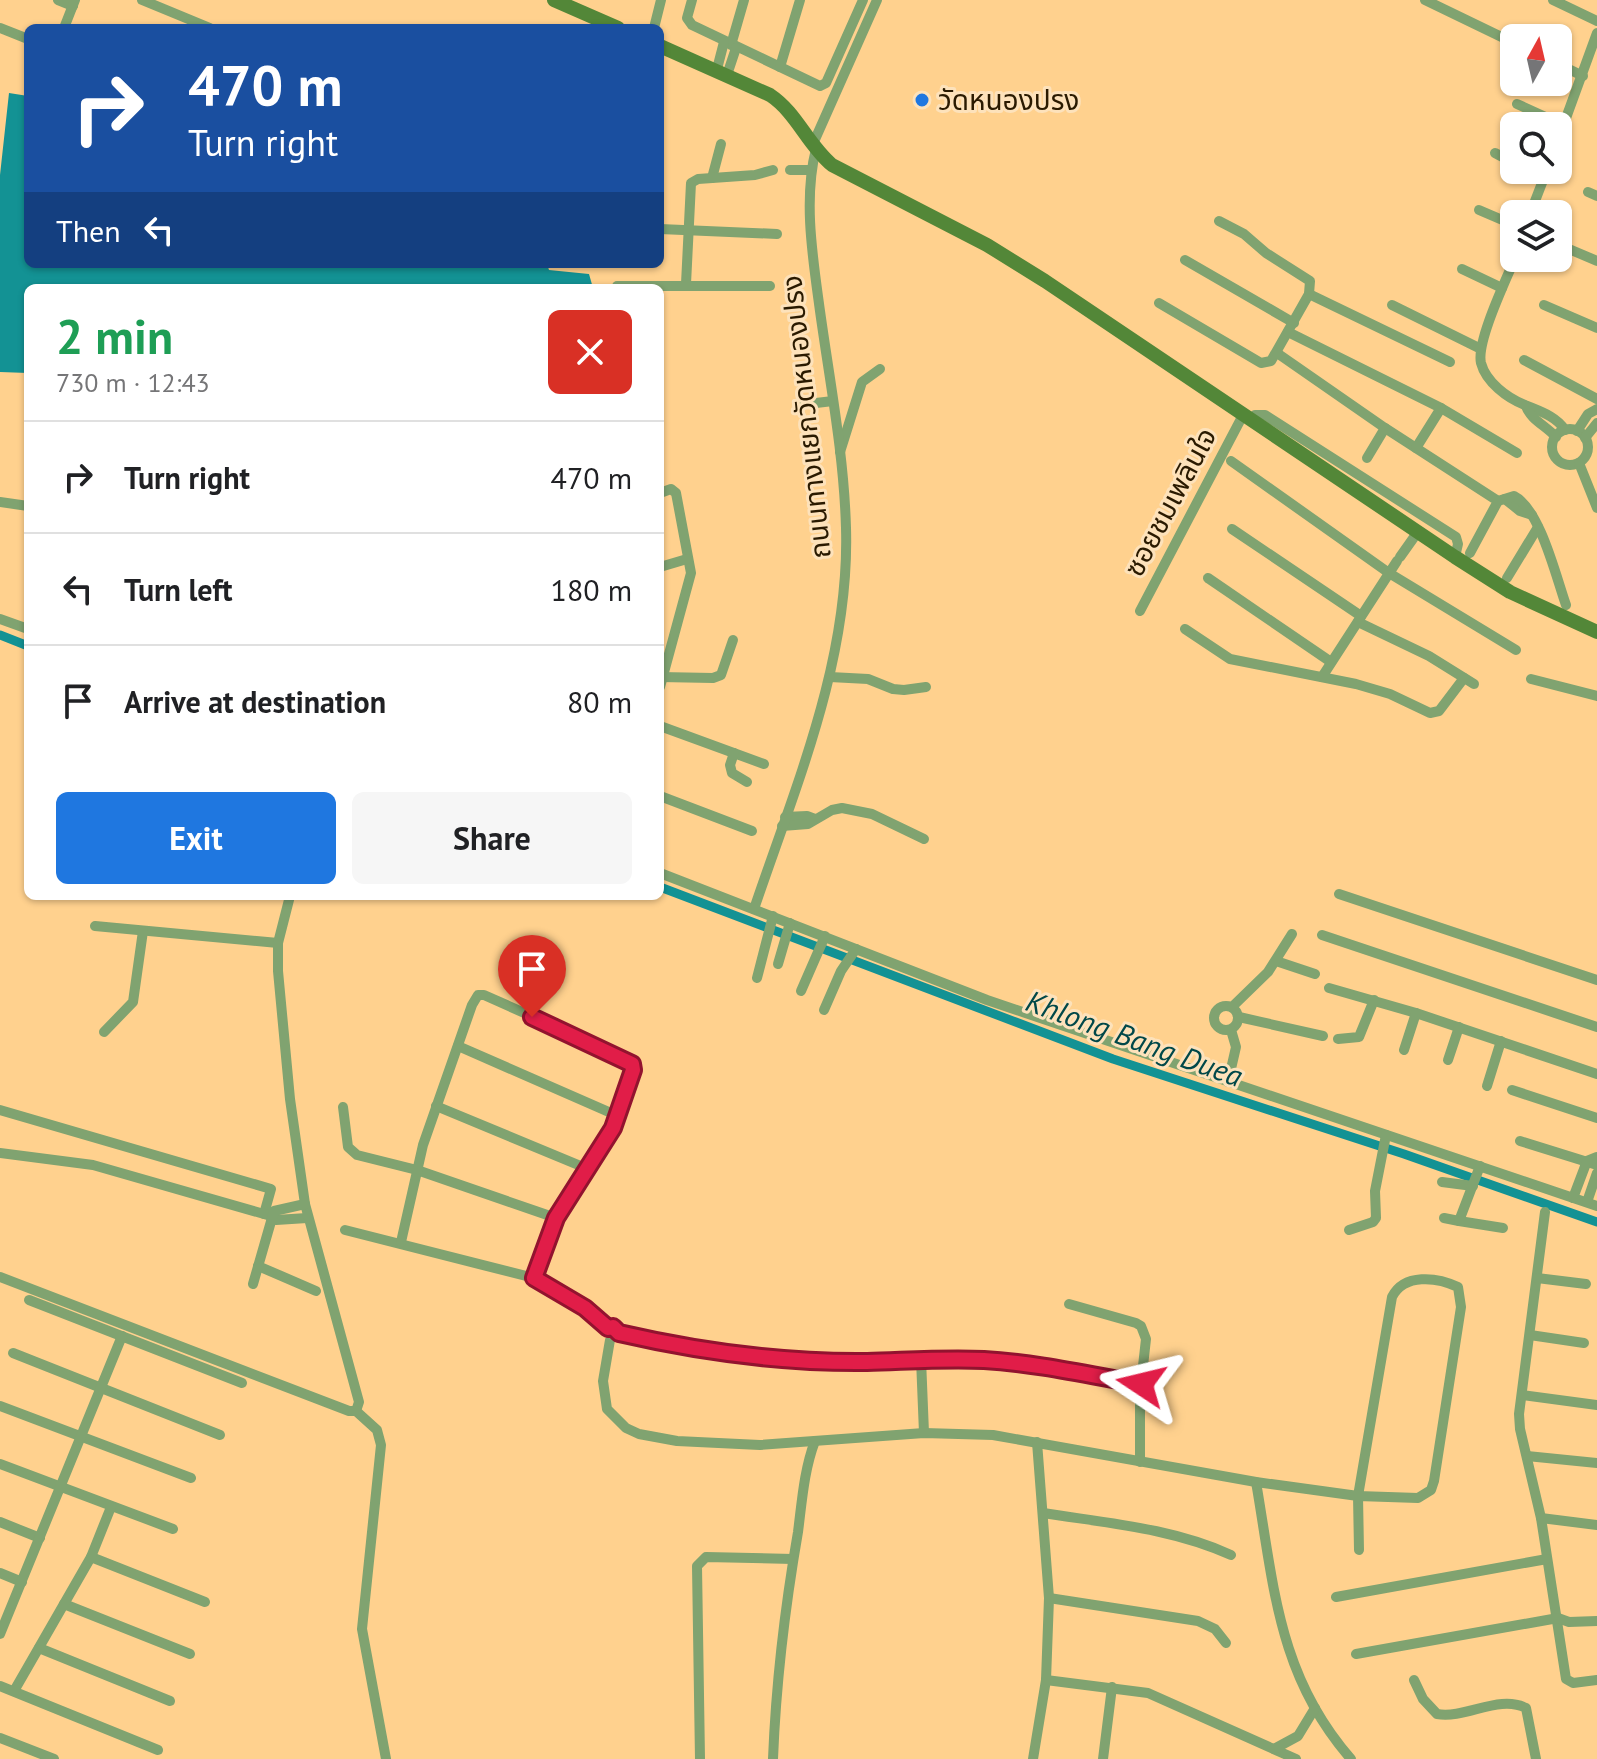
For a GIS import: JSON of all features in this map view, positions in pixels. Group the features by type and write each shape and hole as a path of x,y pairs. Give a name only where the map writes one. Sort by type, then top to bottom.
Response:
{"street":[{"path":"58,0 74,3 66,24"},
{"path":"142,0 200,24"},
{"path":"554,0 609,24"},
{"path":"655,24 661,0"},
{"path":"692,0 688,22 820,86 826,83 863,0"},
{"path":"722,72 744,0"},
{"path":"780,67 800,0"},
{"name":"ถนนทางแยกวัดหนองปรง","path":"754,909 830,677 846,563 839,454 829,401 815,274 799,170 815,146 877,0"},
{"path":"1425,0 1500,36"},
{"path":"1553,0 1597,21"},
{"path":"0,28 24,37"},
{"path":"1568,112 1597,33"},
{"path":"664,48 780,101 832,165 987,245 1247,418 1359,471 1456,537 1455,557"},
{"path":"1572,71 1583,76"},
{"path":"1517,104 1535,112"},
{"path":"712,178 721,144"},
{"path":"1495,153 1500,156"},
{"path":"686,284 689,186 694,180 755,175 773,170"},
{"path":"1479,210 1500,219"},
{"path":"1159,303 1261,363 1268,363 1277,353 1309,294 1310,281 1276,260 1244,234 1219,221"},
{"path":"664,229 777,234"},
{"path":"1572,250 1597,261"},
{"path":"1185,260 1291,328 1441,408 1517,453"},
{"path":"1462,269 1502,288"},
{"path":"1509,272 1481,349 1480,361 1490,380 1526,406 1528,414 1548,428 1571,434 1587,454 1579,463 1568,465 1557,459 1552,448 1571,434 1588,414 1597,409"},
{"path":"664,285 770,286"},
{"path":"1309,294 1450,362"},
{"path":"1392,305 1481,349"},
{"path":"1544,305 1597,328"},
{"path":"1277,353 1385,428 1502,500"},
{"path":"1524,360 1597,399"},
{"path":"839,454 862,382 880,369"},
{"path":"799,405 829,401"},
{"path":"1416,448 1441,408"},
{"name":"ซอยชมเพลินใจ","path":"1140,611 1247,418"},
{"path":"1571,434 1597,423"},
{"path":"1359,471 1385,428"},
{"path":"1231,461 1389,573 1516,650"},
{"path":"1579,463 1597,508"},
{"path":"1359,471 1406,548 1455,557 1510,592 1597,632"},
{"path":"664,492 671,489 676,493 691,573 664,670"},
{"path":"1470,553 1502,500 1511,496 1519,498 1538,527 1566,605"},
{"path":"0,502 24,505"},
{"path":"1507,578 1538,527"},
{"path":"1185,629 1230,659 1377,689 1418,709 1436,714 1469,681 1359,619 1232,529"},
{"path":"1322,677 1406,548"},
{"path":"664,566 687,559"},
{"path":"1208,578 1331,662"},
{"path":"0,619 24,628"},
{"path":"664,680 721,675 733,640"},
{"path":"830,677 868,679 893,689 926,687"},
{"path":"1531,679 1597,696"},
{"path":"664,727 764,764"},
{"path":"734,753 730,765 732,773 747,782"},
{"path":"664,798 752,831"},
{"path":"783,822 807,816 815,819 842,808 872,814 924,839"},
{"path":"664,875 754,909 771,923 822,943 1228,1082 1476,1176 1592,1204 1597,1173"},
{"path":"1339,894 1597,980"},
{"path":"289,900 278,943 278,971 290,1099 307,1218 359,1402 356,1411"},
{"path":"757,978 771,923"},
{"path":"95,926 278,943"},
{"path":"778,964 788,929"},
{"path":"104,1032 128,1009 135,996 143,931"},
{"path":"1292,934 1276,961 1235,1012 1237,1025 1231,1030 1219,1028 1214,1017 1221,1007 1235,1012 1323,1036"},
{"path":"1322,935 1597,1027"},
{"path":"801,991 822,943"},
{"path":"824,1010 841,971 853,954"},
{"path":"1276,961 1315,974"},
{"path":"1329,988 1416,1013 1597,1074"},
{"path":"401,1242 417,1170 436,1106 475,998 478,995 490,996 632,1064 633,1070 618,1116 556,1218 534,1278"},
{"path":"1338,1039 1359,1037 1374,1000"},
{"path":"1404,1050 1416,1013"},
{"path":"1448,1060 1459,1027"},
{"path":"1228,1082 1236,1047 1231,1030"},
{"path":"1487,1086 1501,1041"},
{"path":"458,1046 618,1116"},
{"path":"1512,1090 1597,1118"},
{"path":"436,1106 588,1169"},
{"path":"343,1107 348,1147 353,1152 417,1170 556,1218"},
{"path":"0,1110 271,1189 253,1284"},
{"path":"1520,1141 1594,1161 1573,1198"},
{"path":"1349,1230 1373,1222 1376,1218 1375,1191 1384,1143"},
{"path":"0,1153 93,1165 268,1215 276,1220 307,1218"},
{"path":"1442,1182 1476,1176"},
{"path":"1459,1221 1476,1176"},
{"path":"268,1215 280,1208 305,1204"},
{"path":"1545,1212 1520,1429 1541,1518 1566,1680 1573,1683 1597,1680"},
{"path":"1444,1218 1503,1228"},
{"path":"345,1230 534,1278 585,1308 609,1334 618,1338 619,1333 677,1346 758,1357 867,1362 987,1360 1141,1384"},
{"path":"258,1266 316,1291"},
{"path":"0,1277 292,1390 356,1411 377,1430 381,1445 362,1629 386,1759"},
{"path":"1537,1278 1586,1284"},
{"path":"609,1334 603,1381 607,1409 626,1428 639,1434 710,1445 788,1444 924,1433 993,1435 1256,1482 1358,1496 1418,1498 1431,1490 1461,1307 1458,1287 1447,1282 1406,1281 1397,1287 1392,1297 1358,1496 1359,1550"},
{"path":"29,1300 242,1383"},
{"path":"1069,1304 1141,1326 1146,1339 1141,1384 1140,1462"},
{"path":"1530,1335 1584,1343"},
{"path":"1,1629 122,1336"},
{"path":"13,1353 220,1435"},
{"path":"921,1359 924,1433"},
{"path":"1522,1395 1597,1405"},
{"path":"0,1406 191,1478"},
{"path":"773,1759 793,1559 808,1465 815,1441"},
{"path":"1033,1759 1046,1680 1049,1598 1037,1442"},
{"path":"788,1444 808,1465"},
{"path":"1527,1456 1597,1463"},
{"path":"0,1464 173,1529"},
{"path":"1256,1482 1286,1645 1298,1678 1315,1708 1351,1759"},
{"path":"14,1691 91,1557 111,1507"},
{"path":"1043,1513 1173,1534 1231,1555"},
{"path":"1541,1518 1597,1525"},
{"path":"0,1522 40,1538"},
{"path":"91,1557 205,1602"},
{"path":"700,1759 697,1566 706,1557 793,1559"},
{"path":"1336,1597 1547,1559"},
{"path":"0,1573 22,1582"},
{"path":"1049,1598 1198,1621 1215,1629 1226,1643"},
{"path":"64,1604 190,1654"},
{"path":"1356,1654 1558,1618 1569,1622 1597,1621"},
{"path":"39,1648 170,1701"},
{"path":"1046,1680 1148,1693 1296,1759"},
{"path":"1414,1680 1423,1699 1437,1714 1466,1713 1506,1703 1526,1708 1536,1759"},
{"path":"0,1686 158,1750"},
{"path":"1103,1759 1112,1687"},
{"path":"1274,1749 1298,1736 1315,1708"},
{"path":"0,1738 54,1759"}],"water":[{"path":"9,93 24,95 24,268 548,268 589,274 592,284 24,284 24,373 0,372 0,175"}],"waterway":[{"name":"Khlong Bang Duea","path":"0,635 24,644"},
{"name":"Khlong Bang Duea","path":"664,889 1113,1059 1404,1154 1597,1222"}],"place":[{"name":"วัดหนองปรง","path":"922,100"}],"route":[{"path":"532,1017 623,1057 632,1064 633,1070 613,1128 556,1218 534,1278 585,1308 608,1328 677,1346 758,1357 867,1362 987,1360 1141,1384"}]}
